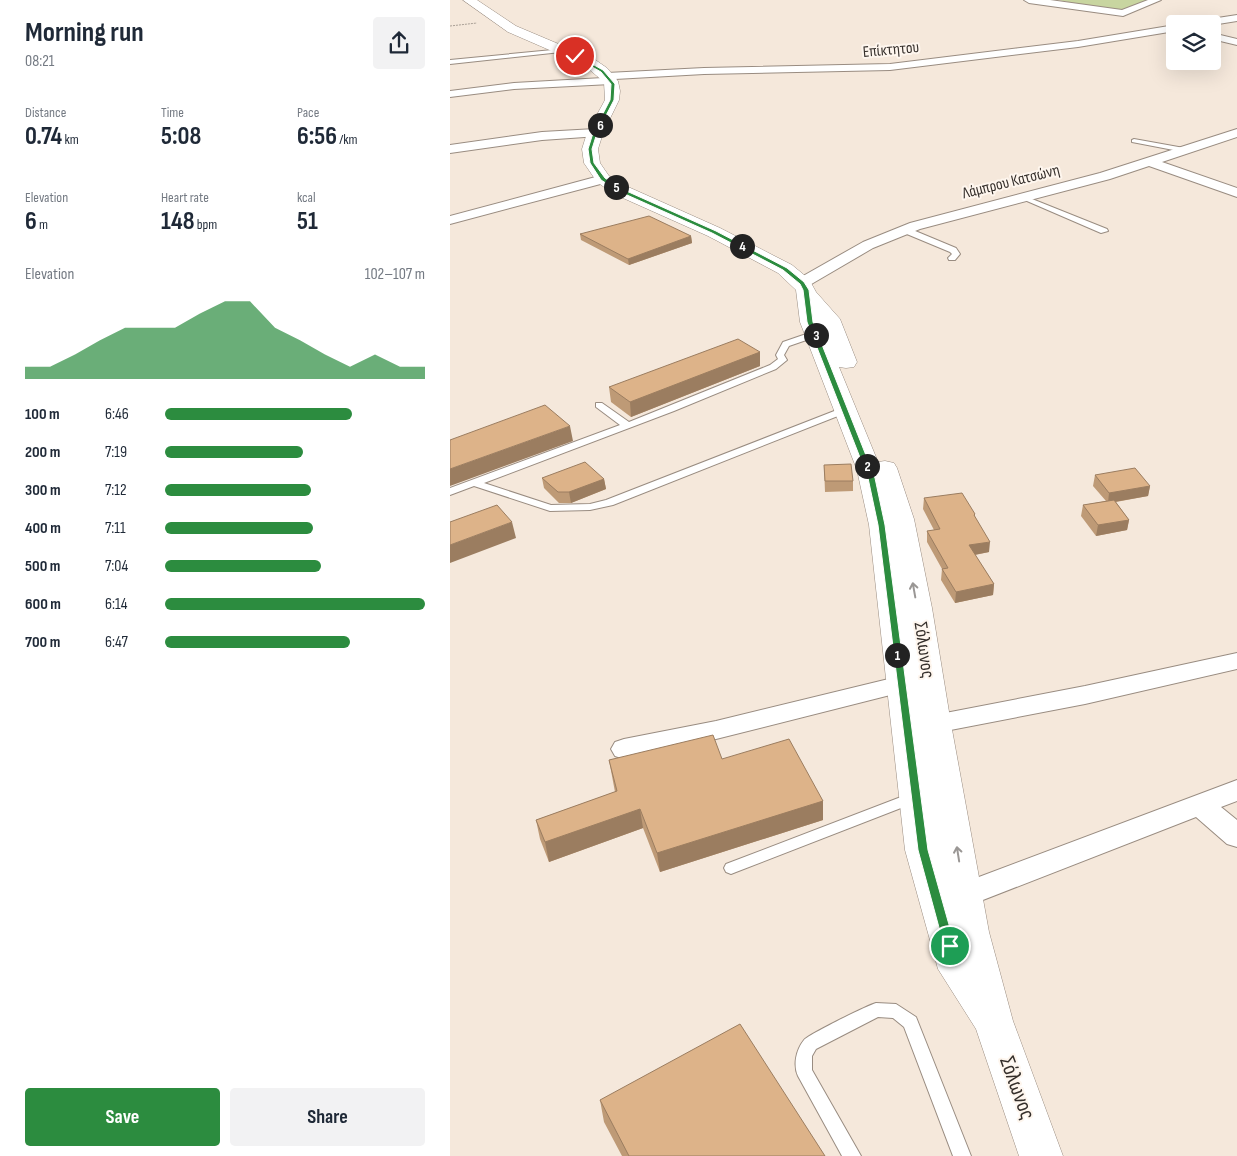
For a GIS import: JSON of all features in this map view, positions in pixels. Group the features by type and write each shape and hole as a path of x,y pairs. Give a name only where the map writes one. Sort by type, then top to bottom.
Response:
{"street":[{"path":"450,220 603,179 592,163 590,149 595,133 612,100 614,91 609,78 589,62 522,34 497,21 469,0"},
{"path":"1029,0 1122,13 1156,0"},
{"path":"1221,20 1237,18"},
{"name":"Επίκτητου","path":"450,94 536,84 704,71 890,67 1068,46 1166,30"},
{"path":"1221,38 1237,42"},
{"path":"450,148 542,136 595,133"},
{"name":"Λάμπρου Κατσώνη","path":"805,289 849,255 905,230 934,220 1105,176 1237,133"},
{"path":"1148,162 1237,192"},
{"name":"Σόλωνος","path":"603,179 634,197 744,247 789,272 830,319 902,519 970,932 993,1021 1041,1156"},
{"name":"Σόλωνος","path":"805,289 809,315 815,334 869,470 882,525 923,850 957,970 993,1021"},
{"path":"935,724 1085,695 1237,661"},
{"path":"624,748 716,730 901,684"},
{"path":"964,896 1237,790"},
{"path":"1200,805 1237,836"}],"lane":[{"path":"450,62 561,50"},
{"path":"1134,141 1184,150"},
{"path":"1022,197 1104,231"},
{"path":"905,230 953,250 956,254 952,258"},
{"path":"450,492 627,426 773,367 783,360 780,355 786,344 815,334"},
{"path":"599,405 627,426"},
{"path":"474,483 550,508 590,507 609,502 844,410"},
{"path":"731,868 916,797"},
{"path":"852,1156 804,1071 804,1056 810,1044 876,1010 896,1011 910,1022 962,1156"}],"path":[{"path":"450,26 497,21"}],"green space":[{"path":"1058,0 1149,0 1121,12"}],"building":[{"path":"649,216 691,236 628,259 580,234"},
{"path":"738,339 760,352 630,402 609,387"},
{"path":"545,405 570,426 450,469 450,440"},
{"path":"585,462 604,479 569,492 558,492 542,478"},
{"path":"851,464 853,481 825,481 824,465"},
{"path":"1135,468 1150,486 1109,493 1095,475"},
{"path":"962,493 990,542 969,545 994,584 956,592 942,569 948,568 927,531 940,529 924,498"},
{"path":"1114,500 1129,520 1098,525 1083,505"},
{"path":"497,505 512,522 450,545 450,522"},
{"path":"713,735 722,759 789,739 823,801 657,853 640,809 545,842 536,820 617,791 609,760"},
{"path":"740,1024 825,1156 629,1156 600,1100"}],"route":[{"path":"575,56 589,62 602,71 613,84 614,91 609,109 595,133 590,149 592,163 603,179 620,190 714,232 785,269 802,283 806,290 810,322 872,478 882,525 923,850 950,946"}]}
